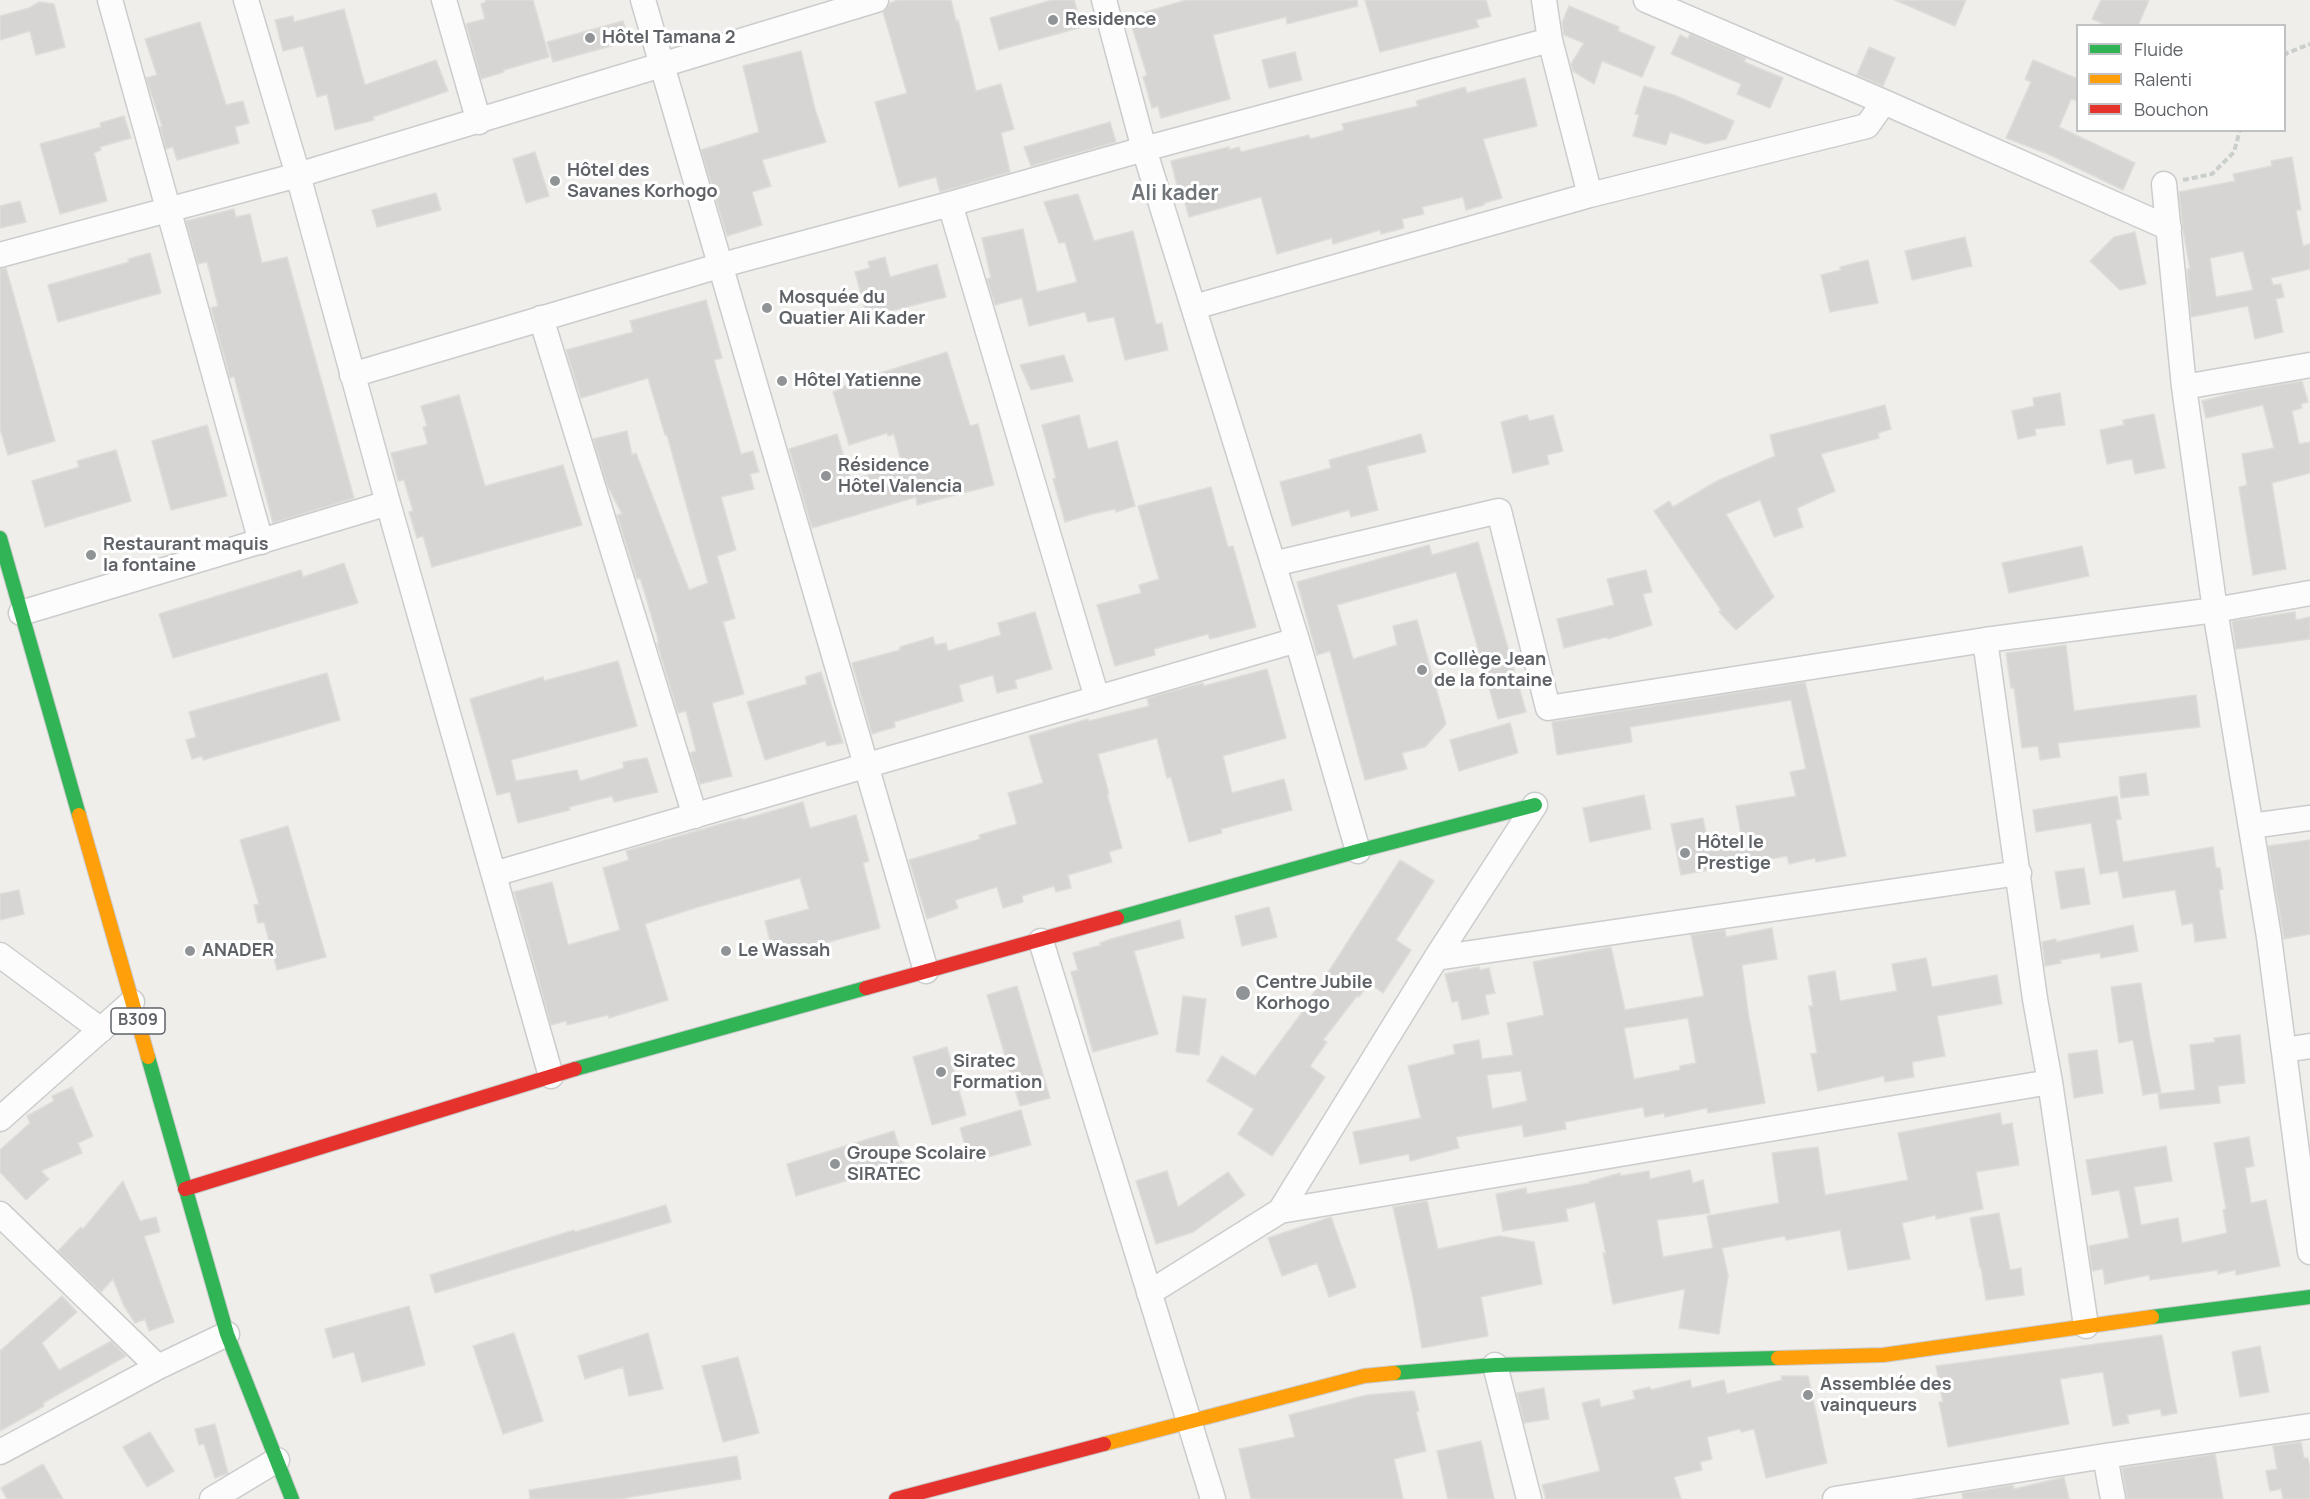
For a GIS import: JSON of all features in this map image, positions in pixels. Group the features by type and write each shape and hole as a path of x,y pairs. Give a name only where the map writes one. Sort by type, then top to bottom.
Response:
{"street":[{"path":"110,0 261,542"},
{"path":"246,0 298,175 387,503 551,1076"},
{"path":"444,0 479,122"},
{"path":"643,0 722,264 926,971"},
{"path":"0,255 298,175 876,0"},
{"path":"1104,0 1144,149 1297,640 1358,850"},
{"path":"1544,0 1550,40 1590,195"},
{"path":"1646,0 2169,228"},
{"path":"352,375 722,264 1550,40"},
{"path":"1194,307 1590,195 1867,126 1884,102"},
{"path":"2164,184 2184,387 2215,610 2269,937 2310,1252"},
{"path":"950,204 1097,698"},
{"path":"541,318 695,816"},
{"path":"2184,387 2310,365"},
{"path":"21,613 387,503"},
{"path":"1273,564 1499,512 1548,708 1985,640 2215,610 2310,593"},
{"name":"B309","path":"0,538 227,1334 291,1499"},
{"path":"494,874 1297,640"},
{"path":"1985,640 2035,999 2050,1082 2086,1326"},
{"path":"185,1190 551,1076 1041,941 1358,850 1534,805"},
{"path":"1280,1211 1436,958 1534,805"},
{"path":"2251,826 2310,818"},
{"path":"1436,958 2019,873"},
{"path":"1041,941 1213,1499"},
{"path":"0,955 100,1030"},
{"path":"0,1119 132,1002"},
{"path":"2284,1050 2310,1046"},
{"path":"1149,1293 1280,1211 2050,1082"},
{"path":"0,1214 158,1367"},
{"path":"896,1499 1364,1376 1496,1365 1883,1355 2310,1297"},
{"path":"0,1452 158,1367 227,1334"},
{"path":"1496,1365 1529,1499"},
{"path":"1835,1499 2310,1426"},
{"path":"2105,1456 2113,1499"},
{"path":"213,1499 277,1460"}],"path":[{"path":"2286,54 2310,44"},
{"path":"2164,184 2212,174 2234,153 2239,132"}],"building":[{"path":"485,0 533,0 549,57 481,79 466,24 485,19 481,4 486,2"},
{"path":"898,0 951,0 976,91 1001,84 1014,129 1001,133 1010,172 940,192 936,177 899,187 875,102 907,93 883,12 890,3"},
{"path":"1052,0 1074,0 1082,27 999,50 990,18"},
{"path":"1186,0 1357,0 1358,6 1287,24 1286,17 1213,35 1230,99 1161,118 1158,106 1152,108 1143,77 1147,75 1129,17"},
{"path":"1365,0 1486,0 1491,16 1476,20 1479,27 1380,52"},
{"path":"1895,0 1966,0 1955,26"},
{"path":"2101,0 2149,0 2139,24 2103,24 2092,19"},
{"path":"39,2 54,4 65,47 36,55 30,31 0,40 0,16 29,8"},
{"path":"1569,6 1619,27 1618,31 1655,47 1642,77 1602,61 1594,84 1573,71 1571,64 1584,43 1564,35 1562,23"},
{"path":"344,9 365,85 436,60 448,91 373,117 374,120 335,130 327,94 317,97 303,46 283,51 275,20 293,16 294,22"},
{"path":"623,21 629,41 553,62 547,42"},
{"path":"200,22 226,105 243,101 249,123 235,127 239,143 177,160 173,147 166,149 160,127 162,126 146,78 157,75 145,39"},
{"path":"1690,34 1746,58 1744,62 1783,78 1770,108 1737,94 1741,84 1671,54 1680,35 1688,39"},
{"path":"1869,47 1895,58 1883,86 1857,75"},
{"path":"801,51 815,109 826,142 762,160 771,186 752,192 762,225 727,236 701,150 759,132 743,66"},
{"path":"1295,52 1302,80 1269,88 1262,60"},
{"path":"2033,60 2076,78 2076,100 2071,99 2059,127 2135,163 2123,190 2048,154 2006,138 2031,82 2025,79"},
{"path":"1525,78 1537,126 1483,139 1502,198 1484,203 1484,205 1466,210 1463,197 1422,207 1424,214 1402,219 1404,228 1381,234 1380,230 1333,244 1332,238 1277,254 1261,197 1189,217 1180,185 1177,186 1171,161 1229,147 1229,150 1239,147 1241,152 1309,135 1310,139 1344,130 1342,124 1418,106 1416,101 1465,87 1467,93"},
{"path":"1644,86 1674,95 1734,121 1726,139 1706,144 1670,132 1666,145 1633,136 1639,115 1635,114"},
{"path":"124,116 131,138 100,147 101,150 94,153 107,201 60,214 40,144 101,127 100,123"},
{"path":"1110,122 1116,142 1031,166 1024,147"},
{"path":"535,152 549,196 526,203 513,159"},
{"path":"2292,157 2301,210 2296,210 2303,246 2310,244 2310,269 2271,278 2273,285 2281,284 2284,297 2276,299 2283,332 2255,339 2248,306 2191,317 2187,269 2190,269 2179,192 2235,181 2233,174 2272,166 2271,161","holes":["2243,251 2253,290 2216,297 2210,258"]},
{"path":"436,193 441,210 377,227 372,210"},
{"path":"1078,194 1094,241 1133,231 1156,324 1162,323 1168,350 1125,360 1114,317 1088,322 1085,312 1029,326 1022,298 995,305 987,279 991,278 982,238 1023,229 1037,292 1077,282 1065,242 1059,243 1044,202"},
{"path":"20,201 26,222 0,228 0,206"},
{"path":"234,209 236,217 250,214 262,263 287,257 354,498 273,523 234,376 230,378 211,308 218,306 207,262 198,264 186,221"},
{"path":"2135,232 2146,284 2120,290 2090,261 2114,237"},
{"path":"1965,237 1972,266 1912,280 1905,251"},
{"path":"150,253 161,293 58,322 48,285 129,262 128,259"},
{"path":"885,257 890,277 937,264 946,297 867,317 855,272 870,268 868,262"},
{"path":"1868,260 1878,303 1830,312 1821,275 1841,270 1840,267"},
{"path":"6,268 55,441 8,455 0,429 0,269"},
{"path":"706,300 722,358 714,360 741,454 753,451 759,472 750,474 754,489 721,497 736,550 717,556 735,618 723,622 744,694 712,703 732,776 700,784 690,753 696,751 686,711 678,713 646,597 640,578 637,579 617,515 622,514 607,485 593,439 627,431 632,455 636,453 689,590 708,583 667,435 665,435 648,378 581,398 566,350 633,332 630,321"},
{"path":"947,352 970,426 978,424 994,485 917,505 916,497 812,528 789,449 837,434 851,480 902,465 894,434 888,436 887,433 849,445 833,392 838,390 837,388 871,378 871,376"},
{"path":"1064,355 1073,381 1031,390 1020,365"},
{"path":"2302,381 2308,402 2301,404 2302,408 2292,411 2299,444 2310,442 2310,473 2272,483 2286,569 2253,575 2239,487 2247,485 2242,454 2274,448 2263,405 2206,418 2202,401 2237,392"},
{"path":"2060,393 2065,425 2035,429 2036,435 2018,439 2012,411 2034,406 2033,398"},
{"path":"459,395 485,486 563,465 582,525 432,567 423,536 417,538 409,512 413,511 404,480 398,481 391,453 428,444 423,427 427,426 421,406"},
{"path":"1885,405 1891,429 1878,433 1879,438 1821,454 1835,491 1797,508 1803,527 1774,537 1760,500 1726,514 1774,597 1736,630 1719,612 1721,610 1654,511 1669,501 1673,507 1717,481 1775,456 1770,435"},
{"path":"2154,414 2165,468 2135,474 2132,459 2107,464 2100,430 2124,425 2123,420"},
{"path":"1079,415 1088,449 1117,441 1135,506 1065,522 1042,425"},
{"path":"1527,415 1529,421 1553,415 1563,451 1547,455 1549,464 1513,473 1501,422"},
{"path":"207,425 227,496 171,510 152,441"},
{"path":"1421,434 1426,452 1367,466 1378,510 1351,517 1349,510 1292,526 1280,482 1331,468 1329,460"},
{"path":"116,450 131,501 45,527 32,481 79,467 77,461"},
{"path":"1211,487 1228,547 1233,546 1256,627 1210,639 1208,634 1154,649 1155,655 1115,666 1097,605 1141,593 1139,585 1159,579 1138,506"},
{"path":"1478,542 1526,712 1498,719 1456,572 1337,605 1353,659 1397,645 1393,626 1417,620 1446,724 1425,747 1402,753 1407,769 1365,780 1330,651 1317,655 1297,582 1429,545 1432,555"},
{"path":"2082,546 2089,576 2009,593 2002,563"},
{"path":"344,563 358,603 173,658 159,614 301,570 303,577"},
{"path":"1646,570 1652,592 1643,594 1652,625 1608,639 1607,637 1564,648 1557,619 1614,605 1607,579"},
{"path":"1035,612 1052,669 1015,680 1017,688 997,693 993,675 959,685 963,701 894,722 895,727 872,734 852,663 900,650 900,647 933,637 935,645 946,643 948,651 1001,635 998,623"},
{"path":"2295,612 2296,620 2310,617 2310,639 2236,649 2232,621"},
{"path":"2066,645 2074,711 2196,695 2200,727 2058,743 2060,757 2040,760 2038,746 2022,748 2014,688 2011,688 2006,653"},
{"path":"618,661 637,726 511,760 516,781 577,770 580,781 624,768 623,762 647,758 658,792 614,802 612,796 569,807 570,810 518,823 510,792 497,795 470,699 543,677 544,681"},
{"path":"1267,669 1286,738 1223,756 1232,793 1284,779 1292,810 1221,829 1222,833 1189,842 1171,777 1167,778 1157,738 1098,754 1122,848 1109,852 1112,862 1068,875 1071,888 1056,892 1054,886 1022,896 1023,902 1003,908 997,887 955,900 958,908 927,919 909,860 980,839 979,835 1017,824 1008,793 1043,783 1029,736 1088,719 1089,721 1149,706 1147,698"},
{"path":"821,672 843,743 827,746 825,741 765,760 747,702 807,684 805,677"},
{"path":"327,673 340,720 203,760 202,756 192,759 186,740 196,737 189,712"},
{"path":"1805,682 1846,856 1816,862 1815,858 1789,864 1787,856 1681,875 1671,824 1703,818 1708,842 1741,835 1736,806 1796,796 1790,772 1806,769 1791,700 1630,727 1632,742 1557,755 1552,722"},
{"path":"1510,723 1518,753 1459,771 1450,740"},
{"path":"2146,773 2149,795 2121,798 2119,777"},
{"path":"1644,795 1651,829 1590,842 1583,808"},
{"path":"2117,796 2121,819 2116,820 2123,862 2213,847 2216,868 2220,868 2223,889 2219,890 2226,938 2195,942 2193,923 2182,925 2175,890 2123,898 2118,871 2100,874 2091,823 2036,832 2033,810"},
{"path":"803,802 810,828 856,815 869,861 863,863 880,928 774,957 765,921 809,909 800,878 698,907 645,924 668,1000 609,1018 608,1015 567,1025 566,1021 551,1025 514,892 552,882 568,945 620,930 603,868 629,860 626,851"},
{"path":"288,826 326,957 277,970 264,922 258,923 254,905 259,904 240,840"},
{"path":"2310,840 2310,934 2284,939 2268,846"},
{"path":"1400,860 1434,881 1396,940 1411,950 1383,993 1369,983 1323,1040 1327,1042 1310,1066 1325,1077 1272,1156 1238,1134 1254,1109 1207,1081 1222,1056 1255,1076 1303,1011 1301,1009 1320,985"},
{"path":"2084,868 2090,904 2061,909 2055,872"},
{"path":"19,890 24,914 0,920 0,894"},
{"path":"1269,907 1277,937 1242,946 1235,916"},
{"path":"1180,920 1184,938 1134,951 1158,1034 1093,1052 1071,972 1078,970 1073,953 1101,945 1100,943 1111,939"},
{"path":"2133,925 2138,951 2101,958 2100,953 2060,960 2061,963 2045,966 2042,942 2056,939 2056,942"},
{"path":"1772,928 1777,959 1742,965 1748,1012 1765,1103 1708,1113 1707,1108 1665,1117 1664,1113 1645,1117 1643,1107 1565,1122 1566,1129 1524,1137 1522,1125 1456,1137 1459,1148 1410,1161 1409,1154 1360,1164 1353,1132 1421,1118 1408,1066 1455,1054 1453,1045 1479,1040 1482,1059 1513,1055 1507,1023 1544,1015 1533,962 1611,947 1625,1010 1704,996 1691,935 1725,930 1726,937","holes":["1688,1018 1696,1063 1680,1066 1680,1070 1634,1079 1624,1028","1521,1071 1527,1101 1492,1109 1487,1075"]},
{"path":"1926,958 1932,987 1997,975 2002,1004 1937,1016 1945,1056 1912,1062 1914,1077 1885,1082 1884,1076 1818,1091 1811,1054 1817,1053 1809,1006 1813,1006 1808,976 1835,971 1840,1001 1897,991 1892,964"},
{"path":"1479,967 1480,970 1489,968 1495,993 1485,995 1489,1014 1462,1020 1458,1001 1452,1002 1445,974"},
{"path":"2141,983 2161,1092 2143,1095 2133,1040 2119,1043 2111,987"},
{"path":"1017,986 1050,1098 1020,1106 987,995"},
{"path":"1183,996 1206,999 1199,1055 1176,1052"},
{"path":"2240,1035 2245,1083 2218,1086 2220,1103 2160,1109 2158,1094 2195,1090 2190,1045 2215,1042 2214,1038"},
{"path":"947,1047 966,1115 932,1125 913,1057"},
{"path":"2097,1050 2103,1093 2074,1098 2068,1054"},
{"path":"72,1087 93,1136 78,1143 82,1153 41,1171 49,1179 26,1200 0,1172 0,1150 30,1123 27,1116 54,1101 52,1096"},
{"path":"1021,1110 1031,1145 970,1162 960,1128"},
{"path":"2000,1113 2002,1125 2012,1123 2019,1165 1976,1172 1983,1209 1936,1219 1936,1215 1902,1223 1910,1259 1848,1270 1840,1230 1786,1240 1785,1236 1722,1248 1728,1276 1719,1334 1679,1328 1685,1289 1613,1304 1595,1202 1566,1209 1568,1221 1503,1231 1496,1194 1526,1188 1527,1194 1590,1183 1620,1173 1620,1176 1649,1171 1650,1179 1690,1170 1693,1183 1703,1180 1710,1213 1657,1220 1663,1257 1713,1248 1707,1216 1779,1203 1772,1153 1818,1147 1825,1195 1860,1189 1908,1180 1898,1133"},
{"path":"894,1131 904,1163 796,1196 787,1164"},
{"path":"2249,1137 2254,1166 2245,1168 2251,1203 2266,1200 2280,1266 2236,1275 2235,1270 2218,1274 2218,1270 2150,1280 2149,1275 2105,1284 2103,1269 2092,1271 2089,1246 2129,1238 2119,1190 2092,1195 2086,1160 2166,1146 2172,1181 2134,1187 2141,1225 2178,1218 2182,1243 2227,1233 2223,1210 2226,1209 2214,1143"},
{"path":"1167,1171 1178,1207 1228,1172 1245,1195 1193,1232 1156,1244 1136,1181"},
{"path":"123,1181 140,1221 156,1217 160,1232 144,1236 174,1322 149,1331 145,1319 135,1323 124,1306 113,1279 101,1292 58,1251 81,1227 83,1229"},
{"path":"1427,1201 1438,1249 1499,1236 1534,1242 1542,1284 1481,1297 1488,1336 1422,1348 1393,1207"},
{"path":"666,1205 671,1222 435,1293 430,1275 574,1230 575,1232"},
{"path":"1999,1213 2010,1270 2021,1268 2024,1295 1986,1300 1970,1218"},
{"path":"1331,1217 1356,1287 1329,1297 1317,1263 1282,1276 1268,1238"},
{"path":"62,1296 77,1312 42,1343 59,1370 111,1341 126,1356 43,1403 44,1406 0,1431 0,1351"},
{"path":"409,1306 425,1365 362,1382 354,1352 333,1358 325,1329"},
{"path":"514,1333 543,1421 503,1434 473,1346"},
{"path":"648,1333 663,1389 629,1396 623,1367 585,1379 578,1356"},
{"path":"2162,1335 2177,1413 2162,1416 2160,1409 2127,1415 2129,1423 2113,1426 2103,1372 2060,1379 2069,1424 1948,1447 1939,1402 1943,1402 1936,1366"},
{"path":"2260,1346 2269,1392 2240,1397 2232,1352"},
{"path":"738,1357 759,1433 723,1442 702,1366"},
{"path":"1781,1376 1808,1376 1827,1463 1766,1478 1754,1429 1741,1432 1740,1429 1707,1437 1712,1459 1700,1462 1702,1470 1674,1477 1681,1499 1546,1499 1542,1485 1600,1471 1582,1403 1599,1399 1601,1407 1635,1399 1633,1391 1650,1387 1651,1390 1690,1380 1692,1388 1724,1380 1727,1394 1782,1380"},
{"path":"1544,1388 1549,1419 1524,1423 1517,1393"},
{"path":"1414,1391 1419,1411 1416,1411 1426,1451 1394,1459 1403,1499 1251,1499 1239,1449 1295,1437 1289,1415 1367,1395"},
{"path":"215,1424 228,1473 215,1478 204,1444 199,1445 195,1429"},
{"path":"150,1432 174,1471 147,1487 123,1447"},
{"path":"1481,1441 1494,1499 1448,1499 1437,1451"},
{"path":"2301,1442 2304,1458 2308,1458 2310,1468 2310,1499 2283,1499 2281,1489 2270,1491 2266,1471 2277,1469 2273,1446"},
{"path":"2215,1454 2223,1499 2127,1499 2122,1468"},
{"path":"737,1456 741,1479 619,1499 530,1499 529,1490"},
{"path":"43,1464 63,1499 7,1499 1,1488"},
{"path":"2064,1477 2069,1499 1963,1499 1962,1493 2013,1485 2014,1489"}],"traffic: fast":[{"path":"0,538 79,815"},
{"path":"1117,918 1535,805"},
{"path":"575,1069 866,988"},
{"path":"148,1057 227,1334 292,1499"},
{"path":"2152,1317 2310,1297"},
{"path":"1394,1373 1495,1365 1778,1358"}],"traffic: slow":[{"path":"79,815 148,1057"},
{"path":"1778,1358 1883,1355 2152,1317"},
{"path":"1104,1444 1364,1376 1394,1373"}],"traffic: jam":[{"path":"866,988 1117,918"},
{"path":"185,1189 575,1069"},
{"path":"896,1499 1104,1444"}],"place":[{"name":"Residence","path":"1053,20"},
{"name":"Hôtel Tamana 2","path":"590,38"},
{"name":"Hôtel des Savanes Korhogo","path":"555,181"},
{"name":"Mosquée du Quatier Ali Kader","path":"767,308"},
{"name":"Hôtel Yatienne","path":"782,381"},
{"name":"Résidence Hôtel Valencia","path":"826,476"},
{"name":"Restaurant maquis la fontaine","path":"91,555"},
{"name":"Collège Jean de la fontaine","path":"1422,670"},
{"name":"Hôtel le Prestige","path":"1685,853"},
{"name":"ANADER","path":"190,951"},
{"name":"Le Wassah","path":"726,951"},
{"name":"Centre Jubile Korhogo","path":"1243,993"},
{"name":"Siratec Formation","path":"941,1072"},
{"name":"Groupe Scolaire SIRATEC","path":"835,1164"},
{"name":"Assemblée des vainqueurs","path":"1808,1395"}],"district":[{"name":"Ali kader","path":"1175,194"}]}
